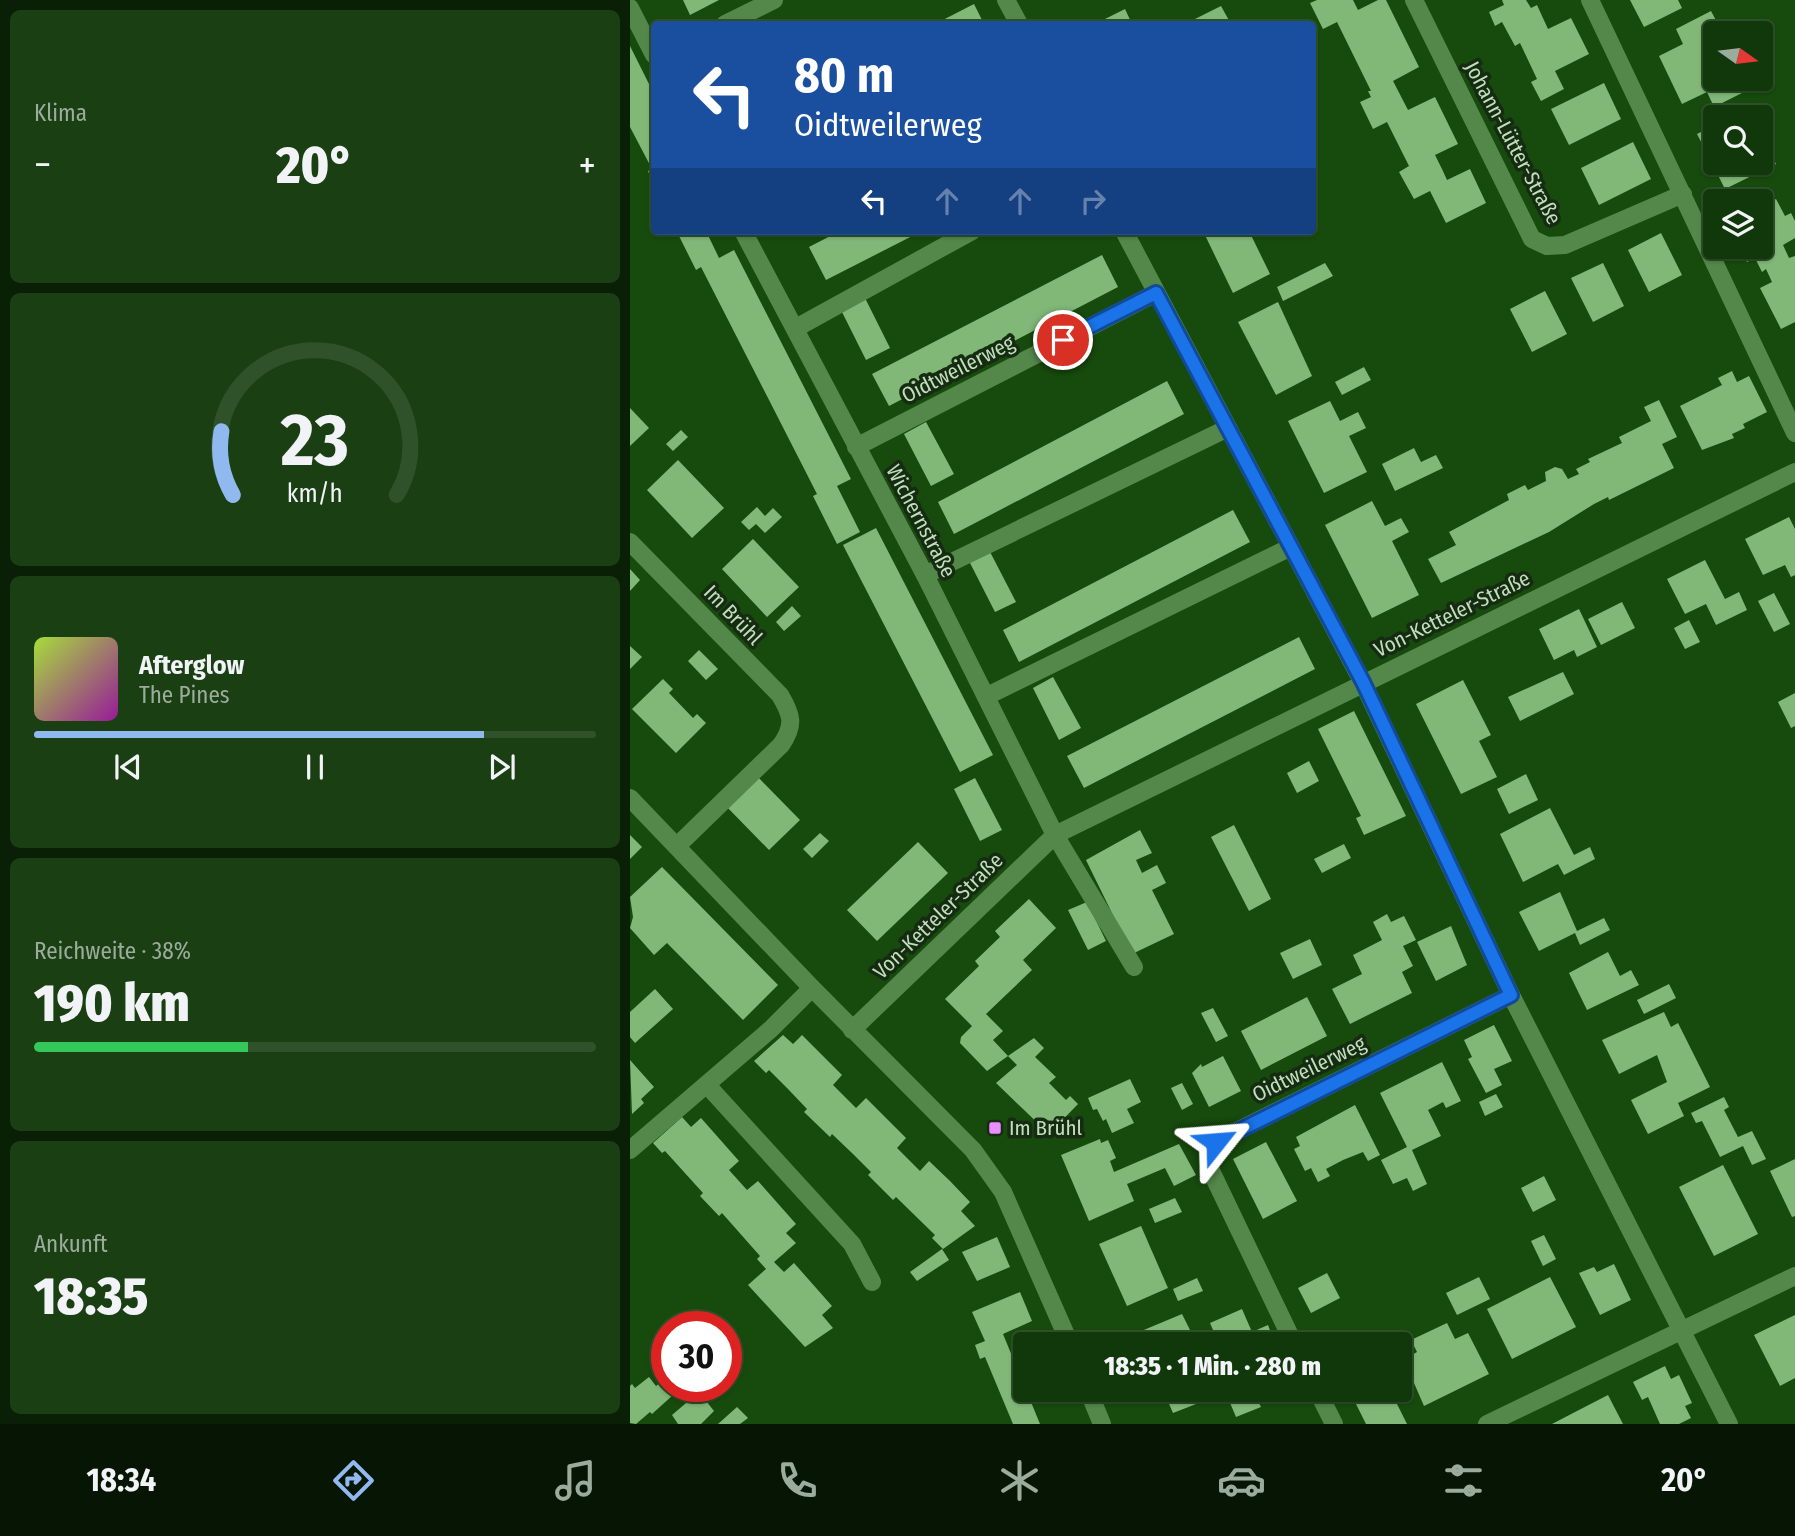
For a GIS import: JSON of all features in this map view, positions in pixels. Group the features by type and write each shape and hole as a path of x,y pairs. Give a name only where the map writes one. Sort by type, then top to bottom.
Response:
{"street":[{"path":"731,21 774,0"},
{"path":"1006,0 1016,21"},
{"name":"Johann-Lütter-Straße","path":"1415,0 1532,239 1546,246 1565,245 1683,194"},
{"path":"1590,0 1795,433"},
{"path":"630,8 651,49"},
{"name":"Wichernstraße","path":"745,235 925,575 1055,835"},
{"path":"796,328 965,235"},
{"path":"1126,235 1363,682 1511,995 1729,1424"},
{"name":"Oidtweilerweg","path":"856,447 1156,293"},
{"path":"925,575 1228,428"},
{"name":"Von-Ketteler-Straße","path":"852,1030 1055,835 1795,472"},
{"name":"Im Brühl","path":"630,542 780,695 791,715 790,733 781,745 677,846"},
{"path":"987,696 1291,547"},
{"path":"630,798 852,1030 974,1150 1003,1192 1065,1332"},
{"path":"1055,835 1134,967"},
{"path":"630,1150 707,1085 812,989"},
{"name":"Oidtweilerweg","path":"1288,1332 1212,1171 1208,1154 1216,1142 1228,1135 1511,995"},
{"path":"707,1085 852,1244 872,1282"},
{"path":"1487,1424 1795,1276"},
{"path":"1093,1402 1102,1424"},
{"path":"1323,1402 1334,1424"}],"building":[{"path":"683,0 719,0 690,15"},
{"path":"1317,0 1353,0 1358,10 1378,0 1386,0 1419,67 1393,81 1408,110 1435,97 1458,144 1435,155 1447,180 1470,169 1486,203 1446,223 1430,191 1414,199 1399,172 1409,166 1387,122 1373,129 1360,102 1371,97 1368,91 1371,91 1337,22 1323,29 1310,3"},
{"path":"1502,0 1526,0 1531,8 1537,5 1548,29 1571,18 1589,54 1555,71 1564,89 1541,101 1531,82 1537,79 1520,43 1515,46 1502,22 1495,26 1489,12 1504,5"},
{"path":"1630,0 1678,0 1682,8 1644,27"},
{"path":"974,4 982,21 941,21"},
{"path":"1221,6 1229,21 1191,21"},
{"path":"1125,9 1131,21 1101,21"},
{"path":"1711,11 1716,21 1703,21 1703,91 1746,91 1718,105 1713,105 1707,92 1682,104 1659,56 1683,44 1676,29"},
{"path":"630,46 651,88 651,167 630,127"},
{"path":"1604,83 1621,119 1569,145 1551,109"},
{"path":"1703,131 1703,146 1697,134"},
{"path":"1633,142 1651,179 1599,205 1581,168"},
{"path":"1718,175 1754,175 1725,189"},
{"path":"1776,199 1785,216 1791,213 1795,221 1795,238 1783,245 1789,258 1795,256 1795,322 1781,329 1760,288 1772,282 1766,269 1762,272 1756,259 1773,259 1773,200"},
{"path":"1661,233 1682,275 1649,292 1628,250"},
{"path":"678,235 708,235 719,258 734,250 851,479 837,486 860,532 837,544 813,496 817,494 701,267 696,270"},
{"path":"832,235 914,235 826,280 809,247"},
{"path":"1205,235 1251,235 1270,274 1233,293"},
{"path":"1102,255 1118,287 889,406 872,374"},
{"path":"1325,263 1333,276 1283,301 1277,287"},
{"path":"1603,263 1624,306 1593,322 1571,278"},
{"path":"1545,291 1567,334 1532,352 1510,309"},
{"path":"864,296 890,348 866,360 840,308"},
{"path":"1278,302 1312,376 1276,395 1238,322"},
{"path":"1364,367 1371,380 1342,395 1335,382"},
{"path":"1732,371 1737,382 1749,376 1767,412 1743,424 1745,428 1732,434 1734,438 1702,450 1680,406 1722,385 1718,378"},
{"path":"1167,381 1184,414 954,534 938,502"},
{"path":"1659,400 1677,437 1662,444 1674,468 1609,500 1608,497 1549,532 1441,583 1428,559 1456,545 1449,532 1509,500 1507,494 1525,485 1528,490 1546,481 1545,472 1555,467 1562,469 1568,479 1579,474 1576,469 1590,462 1588,459 1622,443 1619,437 1651,421 1644,407"},
{"path":"1330,401 1340,421 1358,412 1366,428 1349,436 1367,472 1324,493 1288,421"},
{"path":"630,408 649,428 630,446"},
{"path":"926,422 954,474 931,486 904,434"},
{"path":"681,430 688,437 673,451 666,444"},
{"path":"1414,448 1421,462 1436,455 1443,468 1395,491 1382,464"},
{"path":"678,460 724,508 692,538 647,490"},
{"path":"1372,501 1385,526 1401,518 1409,532 1392,541 1419,595 1372,618 1325,525"},
{"path":"757,507 765,516 773,508 782,517 765,533 756,524 749,530 741,522"},
{"path":"1233,510 1250,542 1019,662 1003,630"},
{"path":"1789,517 1795,529 1795,575 1791,577 1785,565 1763,575 1745,539"},
{"path":"876,528 993,755 960,772 843,545"},
{"path":"753,539 799,587 767,617 722,569"},
{"path":"988,548 1016,602 995,612 968,559"},
{"path":"1705,560 1725,599 1739,592 1747,610 1716,625 1706,604 1685,614 1667,579"},
{"path":"630,569 640,580 630,591"},
{"path":"1774,593 1790,624 1774,632 1758,601"},
{"path":"1622,602 1635,628 1601,645 1588,619"},
{"path":"792,606 801,616 784,631 776,622"},
{"path":"1579,609 1597,647 1577,657 1574,650 1554,660 1539,629"},
{"path":"1689,620 1700,642 1685,649 1674,628"},
{"path":"1299,637 1315,669 1084,788 1067,756"},
{"path":"630,646 642,657 630,669"},
{"path":"699,650 718,669 706,680 688,661"},
{"path":"1563,672 1574,694 1520,721 1508,697"},
{"path":"1053,677 1081,728 1059,740 1033,688"},
{"path":"663,679 673,689 669,693 693,718 697,714 706,723 676,753 632,709"},
{"path":"1463,680 1491,735 1479,741 1497,777 1461,794 1416,704"},
{"path":"1795,693 1795,726 1791,728 1778,702"},
{"path":"1354,711 1406,816 1364,835 1356,818 1361,816 1318,729"},
{"path":"1309,761 1319,781 1297,793 1287,773"},
{"path":"754,773 800,820 769,850 723,803"},
{"path":"1526,774 1538,800 1509,814 1497,789"},
{"path":"975,778 1002,830 980,841 954,789"},
{"path":"1550,808 1574,855 1590,847 1595,859 1564,875 1558,864 1523,882 1500,834"},
{"path":"1234,825 1271,899 1249,911 1211,837"},
{"path":"1140,830 1152,853 1136,860 1142,873 1157,865 1166,883 1152,890 1174,934 1132,954 1086,860"},
{"path":"820,833 829,841 812,858 803,849"},
{"path":"630,835 642,847 630,859"},
{"path":"918,842 948,873 877,941 847,910"},
{"path":"1344,844 1351,858 1322,873 1314,859"},
{"path":"662,867 778,985 743,1020 667,943 654,955 630,928 633,917 630,897"},
{"path":"1560,892 1577,931 1604,918 1610,930 1580,945 1575,933 1539,951 1519,912"},
{"path":"1029,899 1056,928 1023,960 1032,970 986,1014 1003,1031 993,1040 1008,1056 987,1071 960,1043 961,1037 972,1026 945,999 979,966 975,961 1000,937 995,931"},
{"path":"1087,902 1106,941 1088,950 1068,910"},
{"path":"1387,914 1391,922 1404,916 1416,940 1403,946 1413,966 1402,972 1412,993 1350,1024 1332,989 1362,974 1353,955 1382,940 1373,922"},
{"path":"1451,926 1467,965 1436,981 1417,942"},
{"path":"1310,939 1322,965 1293,979 1280,953"},
{"path":"1608,952 1620,976 1631,970 1639,985 1587,1010 1569,973"},
{"path":"1669,984 1676,998 1644,1014 1637,1000"},
{"path":"655,989 673,1009 635,1043 630,1037 630,1012"},
{"path":"1307,997 1327,1036 1261,1070 1241,1031"},
{"path":"1213,1008 1228,1036 1216,1042 1201,1013"},
{"path":"1664,1012 1671,1027 1678,1023 1710,1087 1678,1103 1684,1116 1648,1134 1631,1100 1667,1082 1657,1055 1619,1074 1602,1040"},
{"path":"1494,1025 1512,1061 1494,1069 1502,1085 1486,1093 1468,1059 1472,1057 1464,1040"},
{"path":"783,1035 793,1044 802,1035 842,1075 833,1085 856,1108 866,1098 906,1138 897,1148 920,1171 929,1161 950,1181 970,1202 961,1211 975,1226 943,1249 932,1238 935,1235 896,1197 893,1200 868,1175 871,1172 852,1153 832,1134 830,1137 804,1112 807,1109 788,1089 769,1070 766,1073 754,1061"},
{"path":"1034,1038 1044,1048 1035,1057 1056,1077 1049,1083 1066,1100 1070,1096 1078,1104 1049,1134 996,1083 1017,1065 1008,1056"},
{"path":"1223,1056 1241,1091 1209,1107 1192,1073 1201,1064 1202,1067"},
{"path":"630,1060 654,1087 641,1099 644,1103 632,1114"},
{"path":"1442,1062 1461,1101 1446,1108 1443,1102 1428,1110 1441,1136 1412,1150 1427,1184 1413,1191 1407,1178 1393,1184 1381,1160 1407,1147 1380,1093"},
{"path":"1130,1079 1141,1102 1127,1109 1134,1123 1112,1133 1106,1119 1103,1121 1097,1109 1093,1110 1088,1098"},
{"path":"1182,1083 1193,1104 1182,1110 1171,1088"},
{"path":"1496,1094 1503,1107 1485,1116 1479,1102"},
{"path":"1724,1097 1729,1107 1724,1110 1738,1137 1752,1131 1766,1159 1752,1165 1743,1146 1720,1157 1702,1121 1696,1123 1691,1113"},
{"path":"1355,1105 1380,1155 1368,1161 1363,1152 1343,1160 1326,1169 1330,1176 1318,1182 1311,1168 1305,1171 1294,1149 1300,1146 1296,1137"},
{"path":"682,1117 691,1127 701,1118 739,1161 729,1170 747,1190 758,1181 796,1224 786,1233 796,1243 774,1262 784,1272 794,1263 832,1306 822,1315 833,1328 805,1347 748,1285 766,1269 757,1259 760,1256 722,1213 719,1216 700,1196 703,1193 665,1151 662,1153 653,1143"},
{"path":"1100,1139 1101,1143 1108,1140 1116,1158 1110,1161 1114,1172 1179,1144 1196,1175 1174,1186 1165,1168 1127,1184 1134,1201 1089,1221 1061,1155"},
{"path":"1266,1142 1297,1201 1263,1219 1233,1159"},
{"path":"1795,1159 1795,1216 1792,1217 1770,1171"},
{"path":"1723,1165 1758,1234 1714,1256 1679,1187"},
{"path":"1544,1176 1556,1200 1533,1212 1521,1188"},
{"path":"1175,1198 1182,1212 1155,1223 1149,1209"},
{"path":"1141,1226 1168,1288 1127,1306 1099,1244"},
{"path":"1544,1235 1556,1259 1543,1266 1531,1241"},
{"path":"997,1237 1010,1267 977,1281 962,1252"},
{"path":"942,1249 949,1260 917,1281 910,1272"},
{"path":"1614,1264 1631,1300 1600,1315 1579,1273 1594,1267 1597,1272"},
{"path":"1327,1273 1340,1298 1311,1313 1298,1288"},
{"path":"1479,1277 1490,1299 1457,1315 1446,1293"},
{"path":"1550,1277 1576,1327 1512,1359 1487,1309"},
{"path":"1197,1278 1203,1291 1178,1301 1173,1289"},
{"path":"1020,1292 1032,1321 1003,1334 1013,1358 1013,1402 1031,1402 1040,1424 1013,1424 985,1357 980,1359 975,1345 985,1341 972,1312"},
{"path":"1242,1309 1252,1332 1214,1332 1210,1323"},
{"path":"1182,1314 1190,1330 1186,1332 1139,1332"},
{"path":"1795,1315 1795,1378 1780,1386 1754,1335"},
{"path":"1447,1323 1455,1339 1468,1333 1489,1374 1424,1406 1412,1378 1412,1355 1417,1352 1412,1340"},
{"path":"1268,1325 1271,1332 1252,1332"},
{"path":"1665,1366 1671,1379 1679,1375 1692,1403 1685,1406 1691,1418 1679,1424 1660,1424 1648,1397 1642,1400 1633,1382"},
{"path":"649,1377 651,1402 665,1402 636,1424 630,1423 630,1386 632,1384 635,1388"},
{"path":"1608,1395 1623,1424 1552,1424 1577,1411"},
{"path":"687,1402 707,1402 714,1411 701,1424 678,1424 672,1415"},
{"path":"1168,1402 1201,1402 1173,1413"},
{"path":"1230,1402 1259,1402 1261,1407 1236,1417"},
{"path":"1396,1402 1407,1424 1366,1424 1356,1404"},
{"path":"737,1407 748,1418 740,1424 718,1424"}],"place":[{"name":"Im Brühl","path":"995,1128"}],"route":[{"path":"1063,340 1156,293 1363,682 1511,995 1216,1142"}]}
